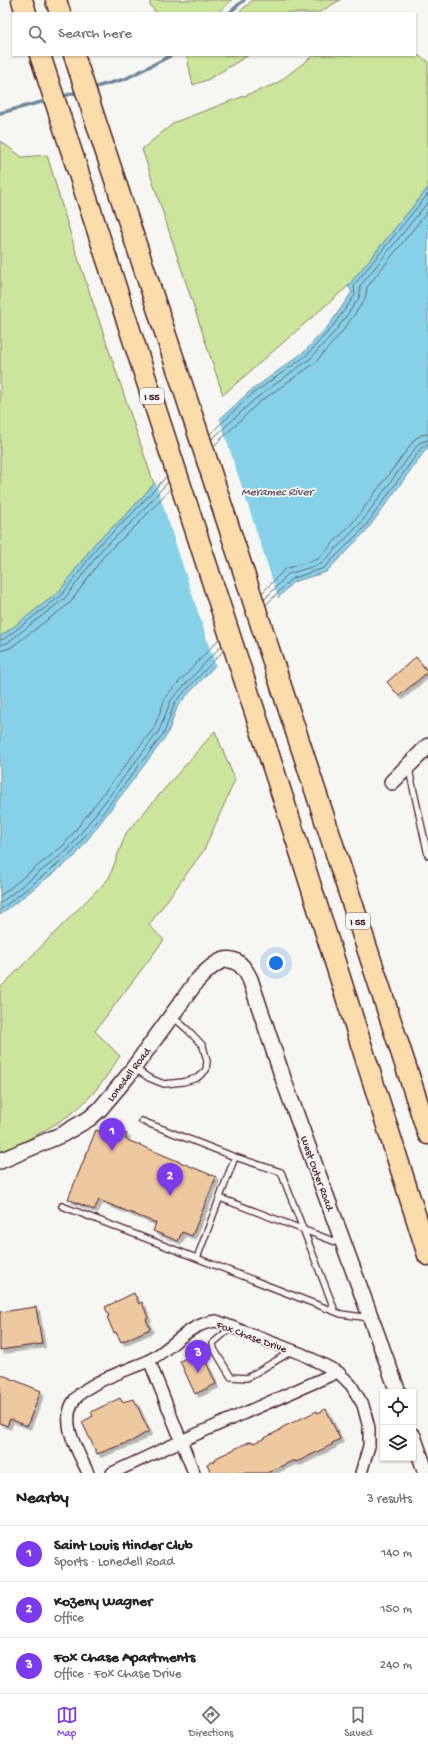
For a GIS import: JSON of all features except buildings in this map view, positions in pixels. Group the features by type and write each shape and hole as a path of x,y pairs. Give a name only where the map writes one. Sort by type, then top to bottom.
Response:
{"highway":[{"path":"22,0 26,12"},
{"path":"56,0 60,12"},
{"name":"I 55","path":"40,56 263,736 428,1255"},
{"name":"I 55","path":"74,56 428,1134"}],"street":[{"path":"392,782 428,746"},
{"name":"Lonedell Road","path":"0,1161 63,1134 90,1118 113,1095 196,982 207,970 221,961 231,960"},
{"name":"West Outer Road","path":"231,960 244,966 250,979 286,1084 397,1389"},
{"name":"Fox Chase Drive","path":"88,1473 68,1427 72,1404 78,1396 86,1390 124,1370 149,1360 204,1322 216,1321 293,1351 338,1372 351,1385 363,1405 368,1424 369,1446 360,1473"},
{"path":"149,1360 194,1473"},
{"path":"112,1473 338,1372"},
{"path":"416,1445 426,1473"}],"lane":[{"path":"411,764 410,774 428,855"},
{"path":"134,1068 149,1078 164,1084 183,1082 197,1078 206,1070 207,1061 203,1046 190,1031 172,1016"},
{"path":"142,1121 235,1157 281,1172 335,1311"},
{"path":"197,1258 235,1157"},
{"path":"220,1198 344,1245"},
{"path":"62,1206 341,1314 372,1318"},
{"path":"232,1327 214,1343 214,1349 231,1377 247,1378 293,1351"}],"green space":[{"path":"150,0 232,0 219,12 155,12 150,5"},
{"path":"253,0 340,0 320,12 239,12"},
{"path":"416,55 428,61 428,188 348,286 223,395 142,149 175,122 276,84 313,56 416,56"},
{"path":"247,56 207,80 193,85 187,57"},
{"path":"0,141 22,157 47,155 74,246 154,484 126,515 95,543 59,592 0,637"},
{"path":"215,731 235,780 204,850 149,925 164,940 95,1031 120,1056 97,1089 76,1110 51,1127 0,1154 0,988 109,878 126,833"}],"water":[{"name":"Meramec River","path":"428,188 428,448 367,530 326,572 293,582 178,705 167,735 75,856 0,915 0,637 59,592 95,543 126,515 173,463 249,392 304,352 330,324 352,292 348,286"}],"pier":[{"path":"219,417 279,600 216,667 155,481 172,461"}],"waterway":[{"path":"230,12 244,0"},
{"path":"92,88 125,79 170,56"},
{"path":"61,97 80,91"},
{"path":"0,113 49,100"}],"place":[{"name":"Saint Louis Hinder Club","path":"112,1151"},
{"name":"Kozeny Wagner","path":"170,1196"},
{"name":"Fox Chase Apartments","path":"198,1373"}]}
